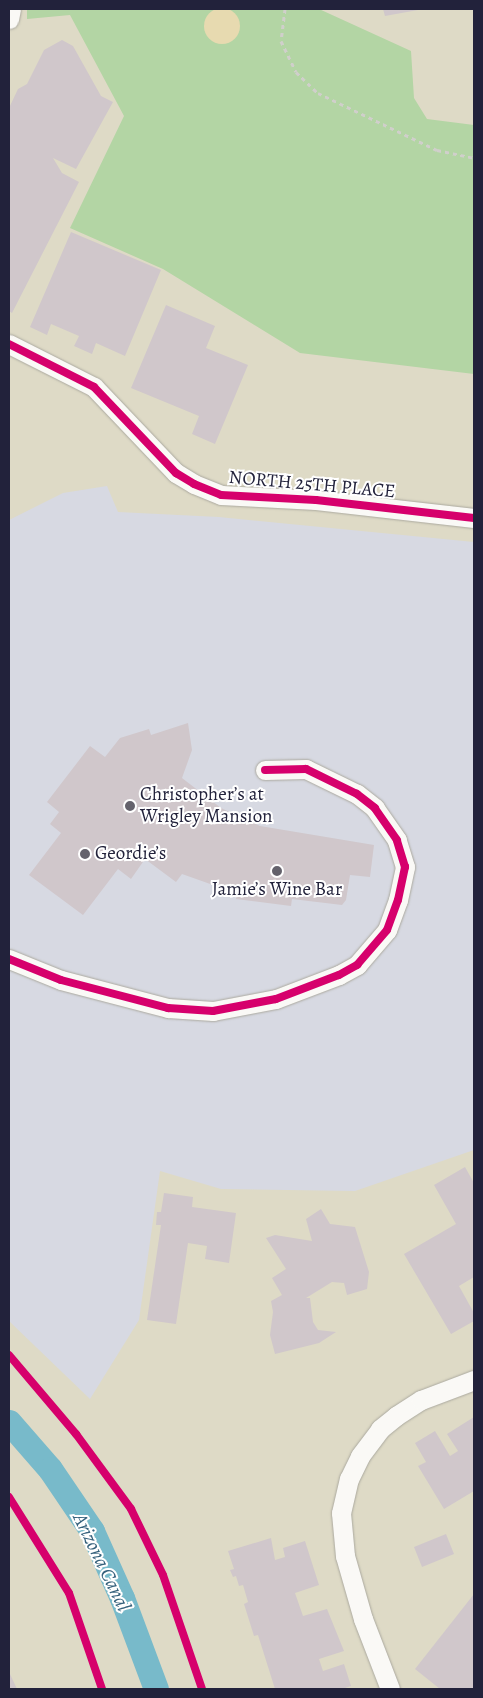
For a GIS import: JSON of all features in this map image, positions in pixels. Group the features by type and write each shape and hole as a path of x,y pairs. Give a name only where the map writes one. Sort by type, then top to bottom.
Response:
{"street":[{"path":"9,19 11,9"},
{"name":"NORTH 25TH PLACE","path":"11,348 66,370 94,387 176,473 194,484 221,495 316,500 474,518"},
{"path":"9,959 61,980 168,1008 213,1011 276,999 339,975 357,964 387,930 398,900 405,867 397,840 375,808 357,794 306,769 265,770"},
{"path":"390,1689 363,1619 345,1556 341,1513 351,1475 380,1429 421,1400 474,1380"}],"path":[{"path":"285,9 281,41 296,72 318,93 437,150 474,158"}],"shaded area":[{"path":"107,486 118,512 219,517 474,542 474,1150 355,1191 221,1189 160,1171 139,1320 90,1399 9,1321 9,520 63,493"}],"green space":[{"path":"27,9 319,9 411,51 414,98 427,119 474,125 474,374 300,353 163,269 70,228 124,116 70,15 27,19"}],"sand":[{"path":"222,8 229,9 235,13 239,19 239,33 235,39 229,43 222,44 215,43 209,39 205,33 204,26 205,19 209,13 215,9"}],"building":[{"path":"383,9 418,9 418,10 385,16"},
{"path":"62,40 73,46 101,96 113,102 76,169 53,158 62,173 79,182 12,313 9,311 9,108 18,89 27,84 44,50"},
{"path":"71,232 161,270 125,356 96,343 92,354 74,346 79,336 51,324 47,335 30,327"},
{"path":"166,305 215,326 206,348 248,365 215,444 192,434 199,416 131,388"},
{"path":"188,723 192,750 182,778 221,808 260,826 374,845 370,877 350,875 346,900 342,905 292,899 291,906 236,899 237,893 230,888 230,891 182,874 176,882 145,859 131,879 118,869 83,915 29,875 61,833 50,824 59,812 47,802 90,746 105,757 120,738 149,729 151,735"},
{"path":"465,1167 474,1183 474,1277 459,1286 474,1313 474,1321 451,1334 404,1254 456,1224 434,1185"},
{"path":"164,1193 193,1197 192,1207 236,1213 229,1263 205,1259 207,1246 188,1243 176,1324 147,1320 161,1225 156,1225 157,1212 161,1212"},
{"path":"321,1209 330,1224 355,1227 369,1272 367,1289 347,1295 344,1283 332,1282 306,1298 310,1298 313,1322 318,1330 336,1332 319,1343 275,1354 270,1335 273,1312 271,1301 282,1295 272,1278 286,1269 266,1238 275,1235 312,1241 306,1219"},
{"path":"474,1417 474,1491 444,1509 418,1466 426,1462 415,1443 435,1431 450,1456 458,1451 447,1434"},
{"path":"446,1534 454,1554 422,1567 414,1547"},
{"path":"271,1538 275,1560 285,1557 283,1548 305,1541 319,1585 295,1593 303,1616 327,1609 344,1651 319,1659 323,1671 344,1664 351,1686 342,1689 275,1689 258,1635 254,1636 244,1604 248,1602 243,1585 239,1586 236,1576 233,1577 230,1570 234,1569 228,1551"},
{"path":"474,1594 474,1689 440,1689 415,1669"},
{"path":"9,1672 17,1689 9,1689"}],"waterway":[{"name":"Arizona Canal","path":"9,1422 50,1469 92,1531 122,1598 156,1689"}],"cycle path":[{"path":"9,344 94,387 176,473 194,484 221,495 316,500 474,518"},
{"path":"9,959 61,980 168,1008 213,1011 276,999 339,975 357,965 387,930 398,900 405,867 397,840 375,808 357,794 306,769 265,770"},
{"path":"9,1355 76,1434 131,1509 163,1575 202,1689"},
{"path":"9,1497 69,1593 102,1689"}],"place":[{"name":"Christopher’s at Wrigley Mansion","path":"130,806"},
{"name":"Geordie’s","path":"85,854"},
{"name":"Jamie’s Wine Bar","path":"277,871"}]}
